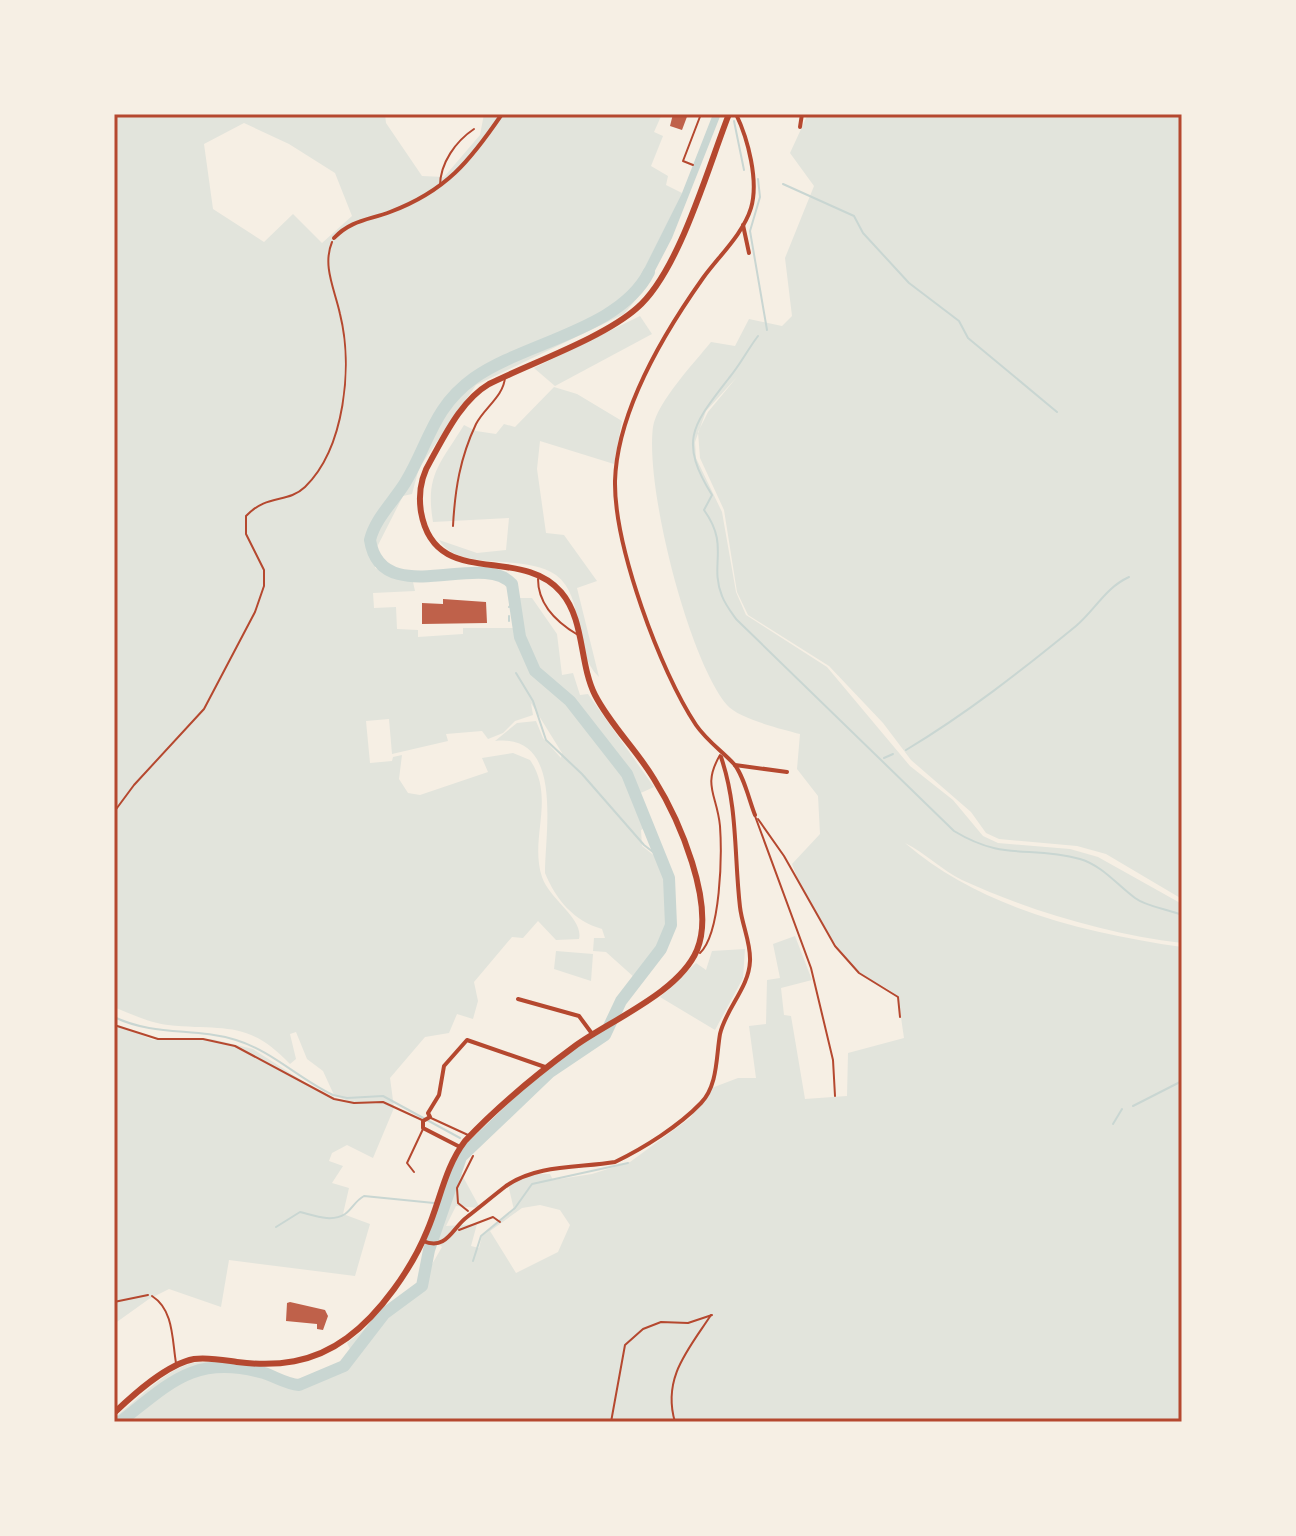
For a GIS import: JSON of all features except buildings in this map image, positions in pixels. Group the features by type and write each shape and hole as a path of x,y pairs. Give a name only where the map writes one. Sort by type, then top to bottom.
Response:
{"main road":[{"path":"114,1413 176,1365 205,1358 284,1364 333,1346 368,1317 426,1242 460,1147 470,1136 547,1069 652,998 695,955 701,934 701,900 689,857 654,779 595,695 579,636 563,594 538,573 518,567 458,560 434,542 420,508 423,474 472,396 505,376 622,320 640,306 672,258 729,114"}],"street":[{"path":"334,238 354,222 389,212 440,187 469,161 502,114"},
{"path":"736,114 753,180 751,207 743,225 690,297 635,398 621,438 615,480 622,536 651,630 672,683 697,726 720,755 735,765 787,772"},
{"path":"800,127 802,114"},
{"path":"743,225 749,253"},
{"path":"426,1242 438,1244 459,1230 464,1219 508,1184 530,1174 615,1162 627,1156 689,1112 706,1095 720,1050 720,1033 743,988 750,963 740,908 733,793 720,755"},
{"path":"735,765 755,815"},
{"path":"518,999 579,1016 595,1034"},
{"path":"460,1147 423,1128 439,1095 444,1066 470,1040 538,1062 547,1069"}],"lane":[{"path":"693,165 683,161 701,114"},
{"path":"440,187 440,173 451,151 460,138 474,129"},
{"path":"453,526 455,480 477,421 505,386 505,376"},
{"path":"538,573 539,596 558,623 579,636"},
{"path":"695,955 706,945 720,886 720,828 710,772 720,755"},
{"path":"755,815 784,856 835,946 859,973 898,997 900,1017"},
{"path":"755,815 811,968 833,1060 835,1096"},
{"path":"114,1025 158,1039 203,1039 235,1046 334,1099 354,1103 383,1102 470,1136"},
{"path":"414,1172 407,1163 423,1128"},
{"path":"459,1230 482,1219 500,1221"},
{"path":"152,1296 161,1301 168,1314 176,1365"}],"path":[{"path":"114,812 134,785 204,709 255,612 264,586 264,570 246,534 246,516 260,502 291,496 305,487 332,447 342,415 343,370 341,316 330,280 328,257 334,238"},
{"path":"473,1156 462,1176 457,1197 458,1203 473,1214"},
{"path":"114,1302 152,1296"},
{"path":"611,1422 625,1345 643,1329 661,1322 688,1323 712,1315 676,1367 670,1396 675,1422"}],"shaded area":[{"path":"114,114 385,114 386,123 422,176 444,177 480,135 484,114 662,114 654,132 663,136 651,166 668,176 666,185 682,193 638,282 647,286 624,314 476,385 419,468 412,494 403,496 376,549 375,568 413,582 415,591 373,593 374,608 396,607 397,629 418,630 418,637 463,634 463,628 520,628 519,598 532,598 557,634 562,675 573,673 580,695 588,694 654,787 634,796 647,827 641,830 642,846 661,861 668,878 670,920 661,947 635,978 606,952 593,951 594,938 605,938 602,929 575,915 549,883 545,873 546,788 541,768 532,752 517,743 495,741 517,723 536,721 543,738 561,758 562,753 531,703 533,715 515,721 503,733 488,739 482,731 446,734 448,741 392,754 389,719 366,721 370,763 392,761 393,757 402,755 399,779 408,793 420,795 488,772 482,758 513,753 530,760 541,789 538,848 542,877 572,917 579,939 556,940 538,921 523,938 512,937 474,982 478,1001 473,1019 457,1014 449,1033 425,1037 390,1078 394,1108 373,1158 347,1145 332,1153 329,1161 343,1166 332,1183 349,1188 343,1214 370,1224 355,1276 229,1260 221,1307 169,1289 114,1324 114,1023 153,1040 212,1039 253,1049 323,1094 350,1102 334,1095 323,1071 307,1059 296,1032 290,1034 296,1059 290,1064 275,1050 247,1033 161,1024 114,1007","holes":["244,123 289,144 335,173 352,216 322,243 293,214 264,242 213,209 204,144"]},
{"path":"713,114 721,114 672,238 647,286 637,283 682,193"},
{"path":"808,114 1182,114 1182,899 1106,854 1077,846 999,839 986,833 971,812 911,760 883,723 829,666 748,615 737,592 724,510 700,458 698,433 696,458 722,512 736,592 746,615 827,667 910,766 953,800 983,836 998,843 1070,849 1098,857 1182,904 1182,943 1126,934 1070,920 988,891 955,876 905,843 934,866 1000,901 1072,925 1182,947 1182,1422 114,1422 115,1417 149,1388 186,1365 199,1362 227,1364 298,1382 341,1366 352,1353 347,1343 420,1285 442,1247 430,1235 455,1162 480,1208 456,1206 446,1226 477,1224 471,1246 479,1248 482,1236 514,1210 508,1184 530,1174 550,1174 553,1180 592,1174 630,1162 690,1118 709,1089 738,1078 756,1078 749,1026 766,1024 767,980 780,978 773,944 795,936 812,980 781,988 784,1015 791,1016 805,1099 847,1096 848,1053 904,1038 898,997 861,974 838,947 820,920 792,864 820,834 818,796 797,769 800,734 761,723 733,710 712,682 698,650 672,571 652,454 656,417 711,342 735,346 749,319 782,326 792,316 785,258 814,186 790,153","holes":["737,377 708,412 700,428 706,411","540,1205 560,1210 570,1225 558,1252 516,1273 490,1231 522,1208"]},
{"path":"640,316 652,334 555,386 534,368"},
{"path":"554,387 577,394 622,421 614,464 540,441 537,469 546,533 564,535 597,581 577,588 599,677 585,654 572,597 556,575 527,564 461,556 448,550 439,540 477,553 506,550 509,518 433,522 431,492 436,470 464,425 476,431 496,434 504,424 515,427"},
{"path":"745,949 743,978 715,1030 660,997 696,963 706,970 712,951"},
{"path":"556,951 593,954 591,981 554,969"}],"waterway":[{"path":"1033,114 1083,114"},
{"path":"1169,114 1182,117"},
{"path":"734,121 744,170"},
{"path":"758,179 760,197 750,231 767,330"},
{"path":"783,184 854,216 863,233 909,283 959,321 968,338 1057,412"},
{"path":"120,1422 170,1384 202,1370 240,1368 299,1385 344,1366 384,1314 422,1286 429,1250 461,1157 550,1072 605,1035 621,1001 661,949 671,925 669,878 627,774 570,701 535,671 520,637 512,584 498,575 479,573 412,576 393,572 378,561 370,540 380,518 413,469 440,414 460,390 495,365 594,322 617,308 635,292 649,272"},
{"path":"758,336 706,408 694,434 693,446 701,476 712,495 704,510 716,534 719,585 736,619 954,831 972,841 1003,850 1080,859 1103,871 1140,901 1182,915"},
{"path":"906,750 1014,676 1076,626 1107,593 1129,577"},
{"path":"509,607 516,601"},
{"path":"509,616 509,621"},
{"path":"516,673 533,701 546,740 582,774 644,845 662,859"},
{"path":"884,758 893,754"},
{"path":"114,1017 160,1030 236,1040 262,1051 333,1095 347,1098 383,1096 460,1138"},
{"path":"1133,1106 1182,1081"},
{"path":"1113,1124 1122,1109"},
{"path":"473,1261 481,1236 515,1208 532,1184 628,1163"},
{"path":"276,1227 300,1212 322,1218 340,1217 364,1196 434,1203"}]}
